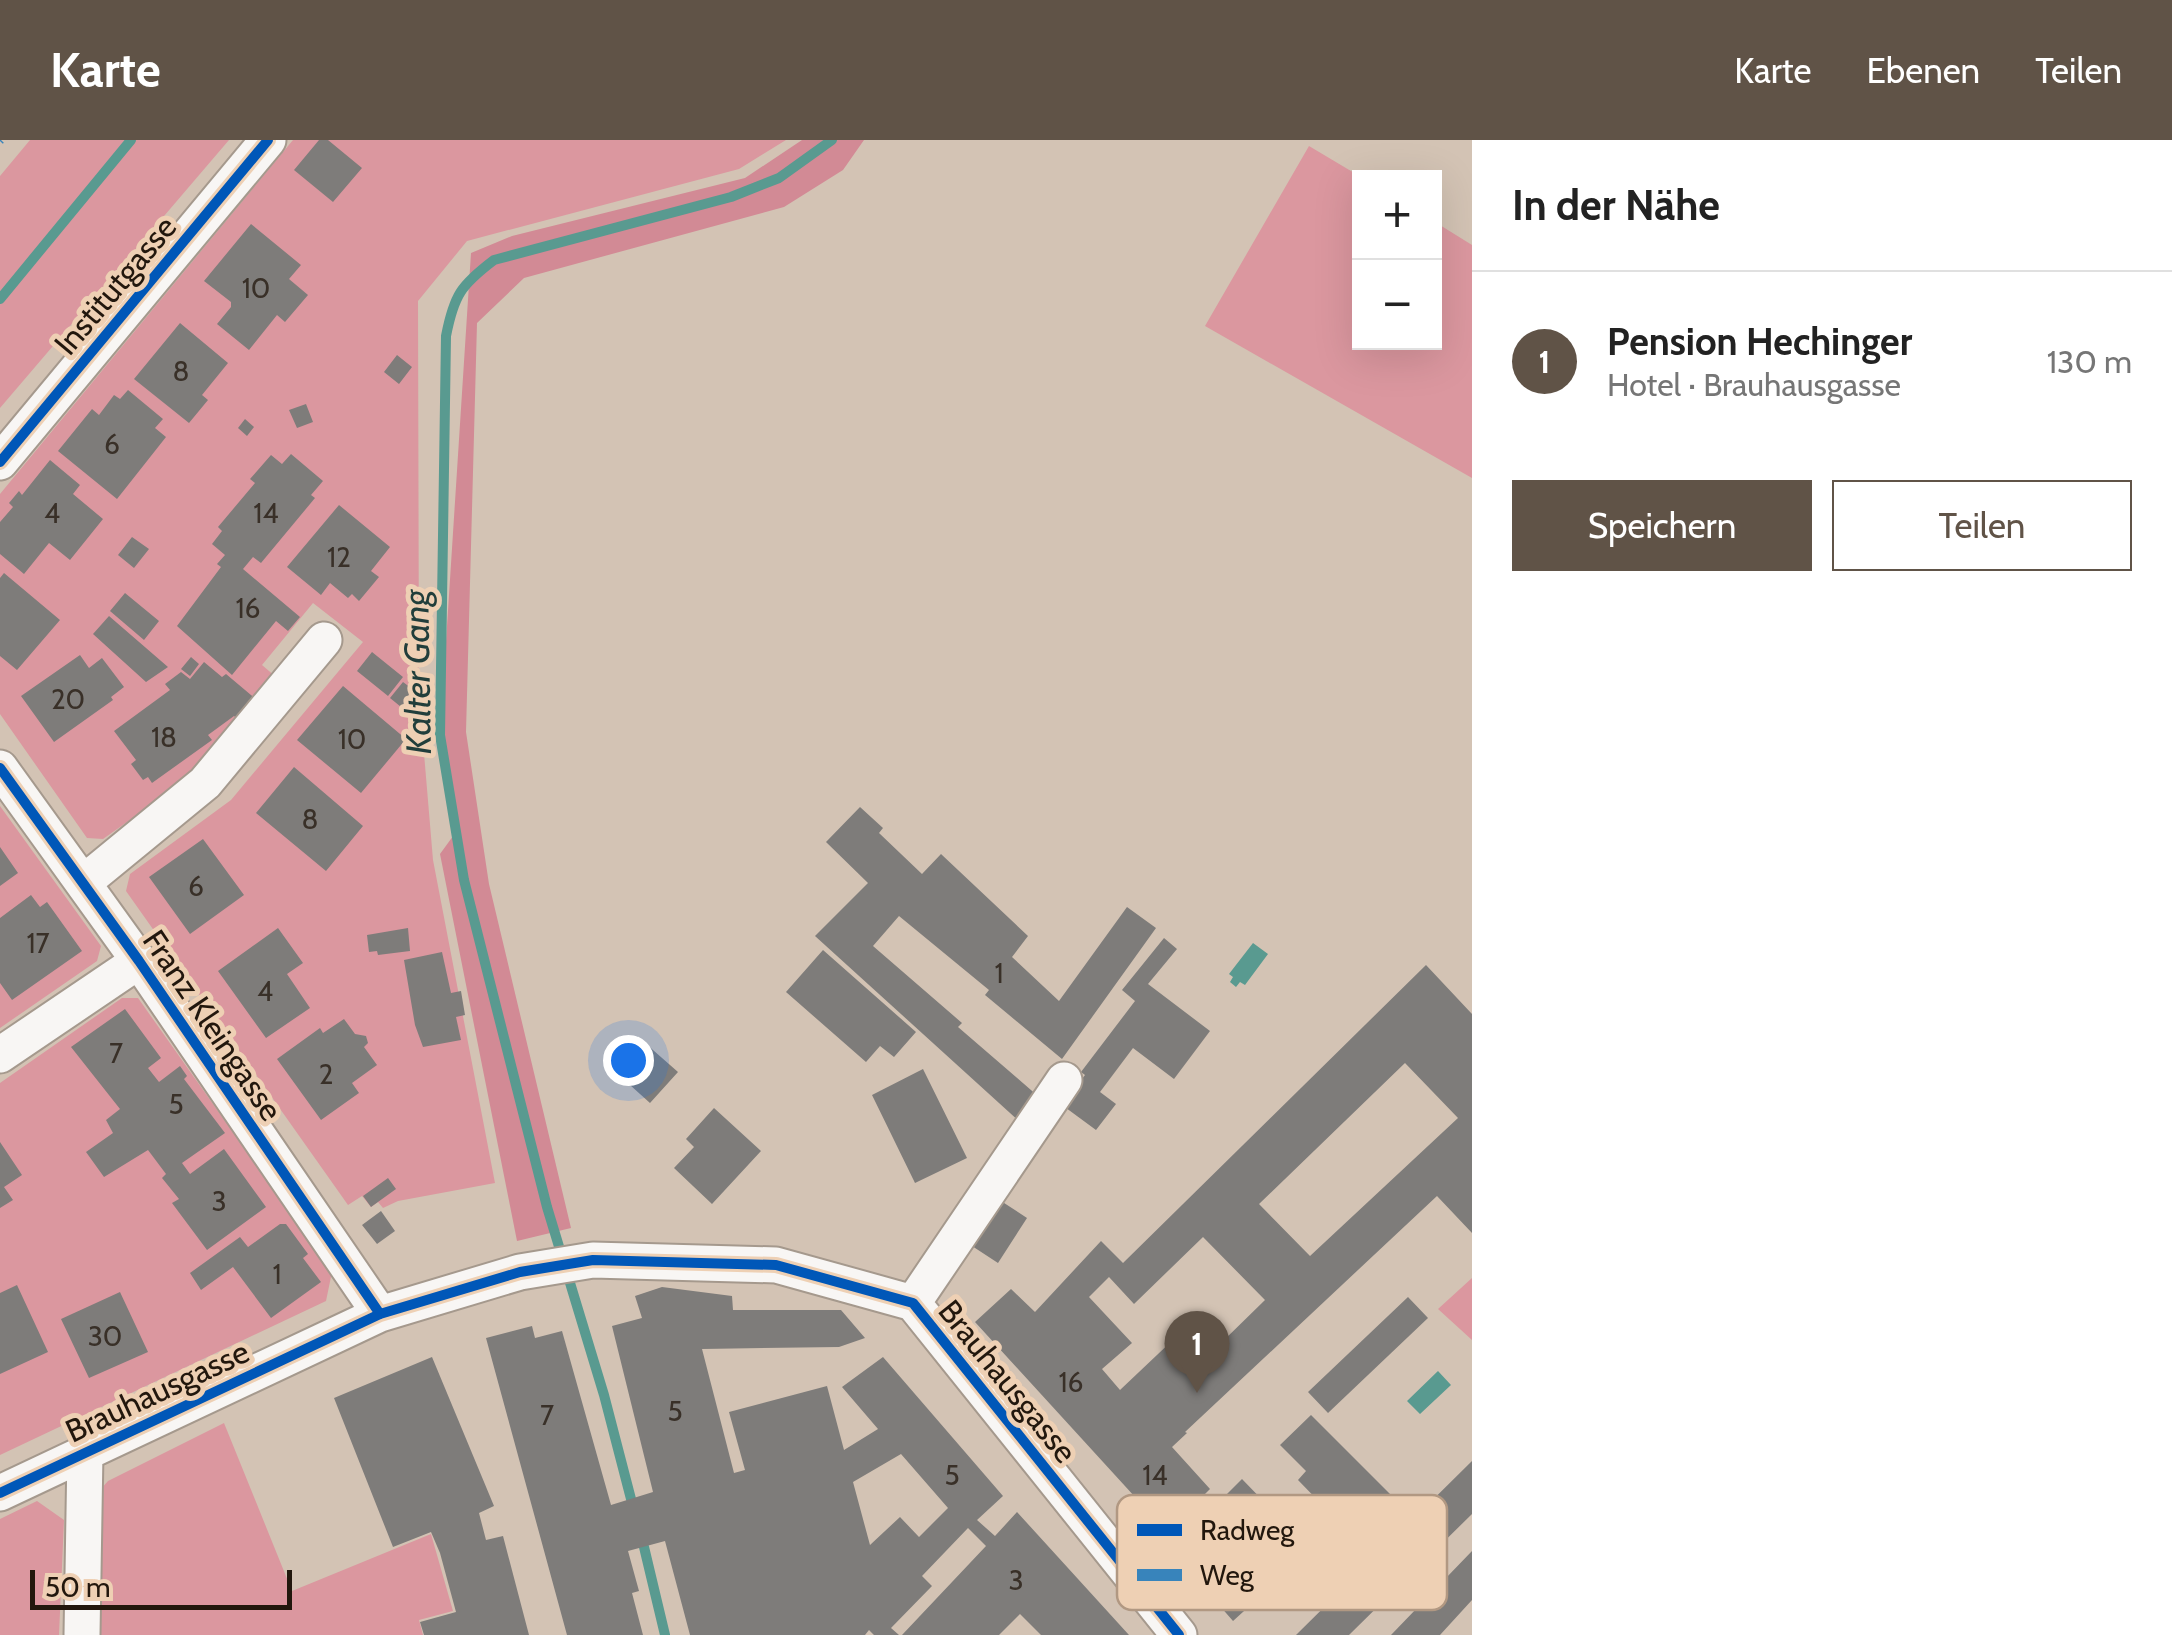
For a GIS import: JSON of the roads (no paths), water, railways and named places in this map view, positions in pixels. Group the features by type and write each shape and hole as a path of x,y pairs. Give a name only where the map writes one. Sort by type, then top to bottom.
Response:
{"street":[{"name":"Institutgasse","path":"0,462 268,140"},
{"path":"83,882 205,783 324,640"},
{"name":"Franz Kleingasse","path":"0,768 139,961 380,1314"},
{"name":"Franz Kleingasse","path":"0,1055 139,961"},
{"path":"913,1302 1064,1080"},
{"name":"Brauhausgasse","path":"0,1493 380,1314 540,1267 593,1260 776,1265 913,1302 1117,1557"},
{"path":"82,1635 85,1452"},
{"name":"Brauhausgasse","path":"1159,1610 1179,1635"}],"water":[{"path":"1253,943 1268,954 1245,985 1240,982 1236,987 1229,974"},
{"path":"1438,1371 1451,1385 1420,1414 1407,1401"}],"waterway":[{"path":"0,299 131,140"},
{"name":"Kalter Gang","path":"631,1499 547,1207 464,880 440,735 446,336 461,292 494,260 731,197 779,178 832,140"},
{"name":"Kalter Gang","path":"644,1547 665,1635"}],"place":[{"name":"Pension Hechinger","path":"1197,1393"}]}
